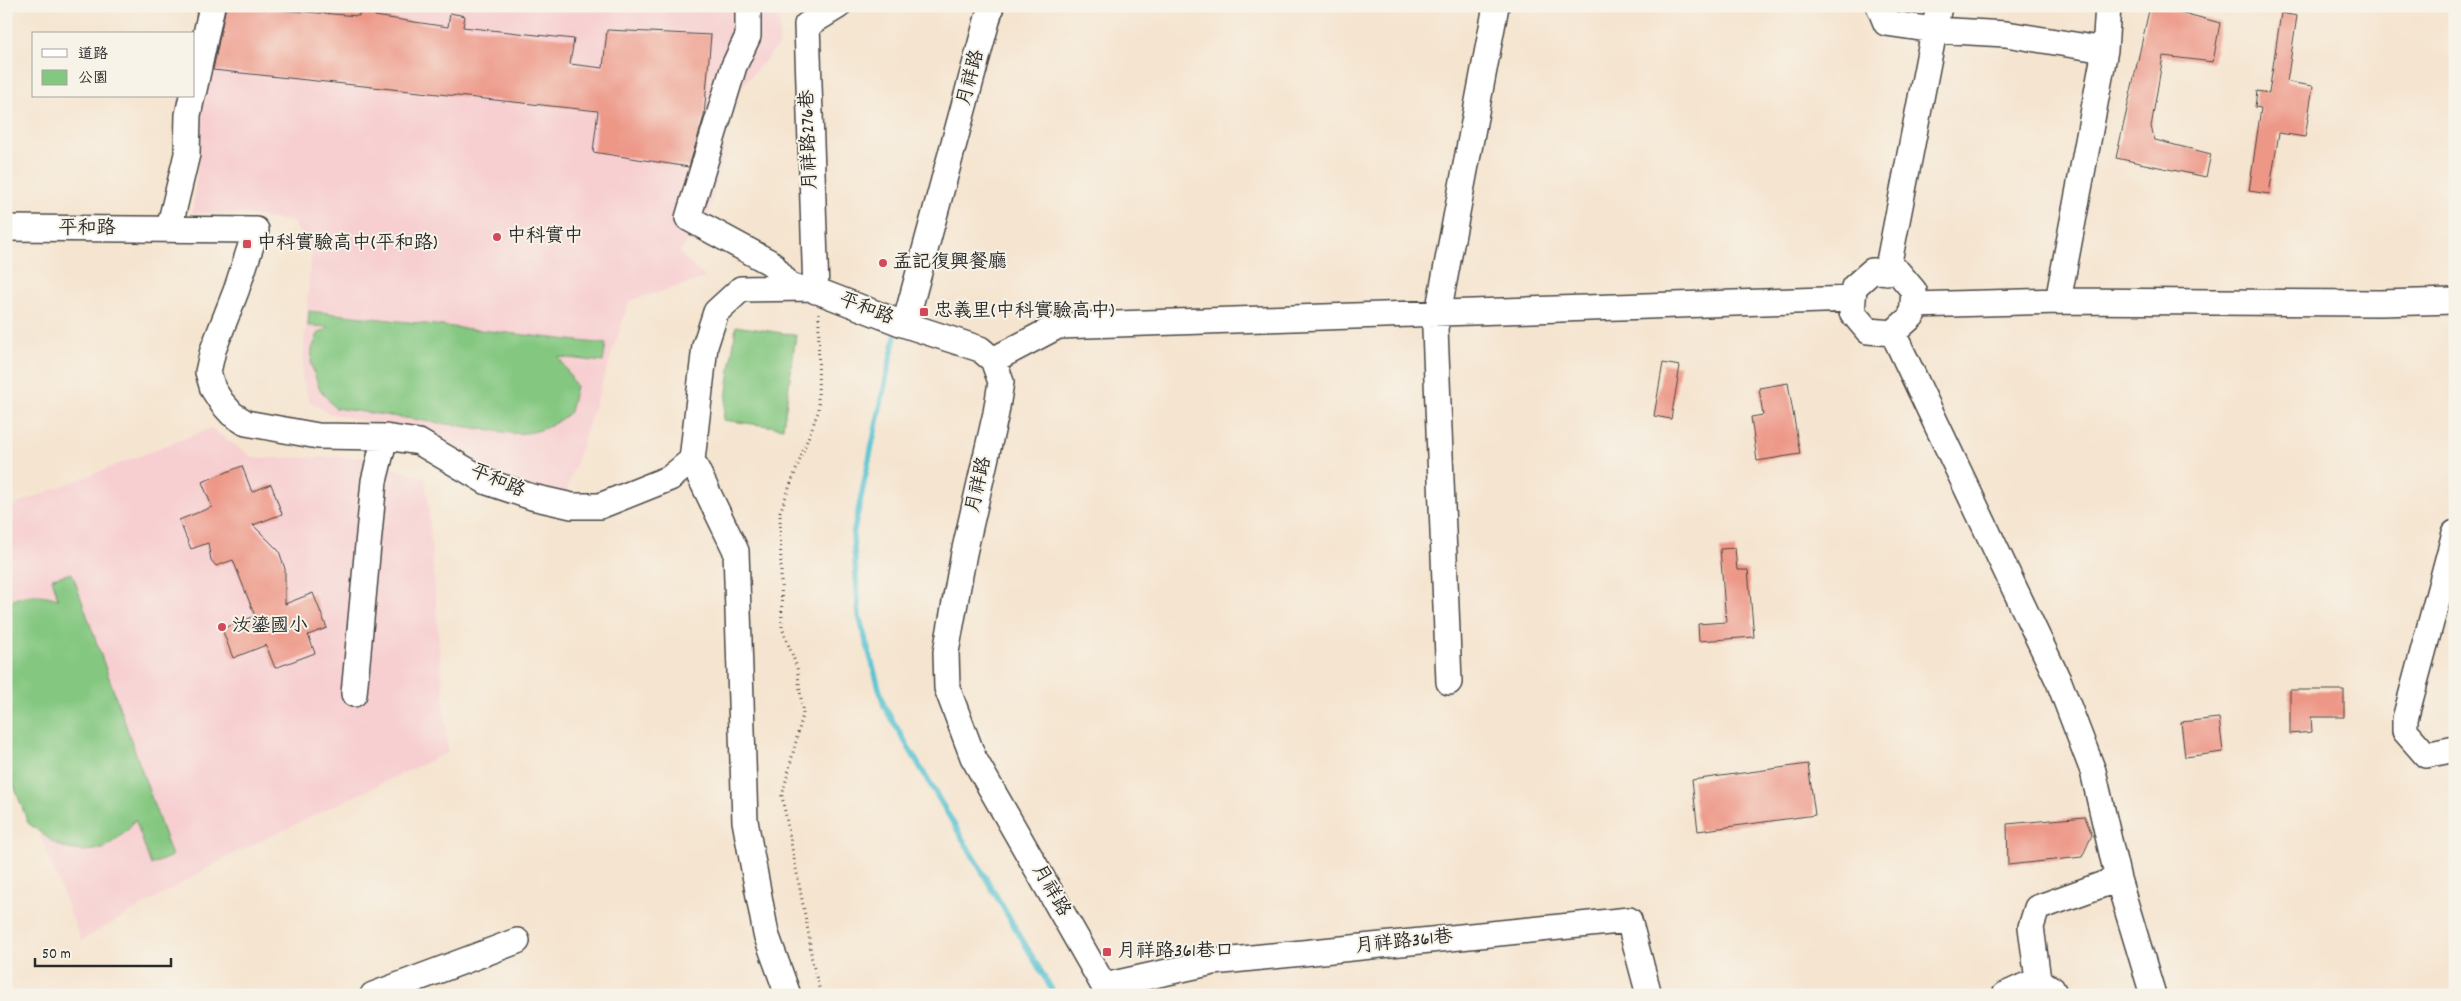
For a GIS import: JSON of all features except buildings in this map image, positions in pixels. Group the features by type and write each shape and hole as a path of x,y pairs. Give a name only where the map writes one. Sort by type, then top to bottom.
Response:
{"street":[{"path":"195,85 212,6"},
{"path":"748,6 748,36 734,66 688,218 771,263 792,288"},
{"name":"月祥路276巷","path":"818,291 808,24 838,6"},
{"name":"月祥路","path":"900,322 991,6"},
{"path":"1449,682 1435,329 1496,6"},
{"path":"1879,6 1886,23 1936,18 2006,34 2105,50"},
{"path":"2058,301 2105,50 2108,6"},
{"path":"1887,272 1936,18"},
{"path":"169,229 187,154 188,115 192,98"},
{"name":"平和路","path":"6,228 256,230 236,291 213,350 208,372 213,388 222,403 232,414 246,423 318,436 385,437 419,442 487,482 532,497 572,506 600,506 670,478 692,460 705,346 716,312 742,289 792,288 818,291 900,322"},
{"path":"1872,271 1898,272 1914,291 1912,316 1893,333 1868,331 1852,312 1853,299 1854,287 1872,271"},
{"path":"900,322 980,349 993,360 1058,326 1853,299"},
{"path":"1914,305 2058,301 2399,303 2455,301"},
{"path":"1893,333 2059,682 2093,771 2118,879 2153,995"},
{"name":"月祥路","path":"993,360 1001,382 996,413 964,553 946,652 947,688 973,757 1106,990"},
{"path":"354,694 374,481 385,437"},
{"path":"692,460 736,551 745,821 766,934 788,995"},
{"path":"2455,533 2405,719 2405,731 2426,755 2455,749"},
{"path":"2005,995 2047,987 2031,927 2037,908 2118,879"},
{"name":"月祥路361巷","path":"1106,990 1213,962 1629,920 1649,995"},
{"path":"373,995 517,942"}],"path":[{"path":"818,291 818,412 780,512 782,628 797,667 803,714 782,796 812,961 821,995"}],"shaded area":[{"name":"中科實中","path":"199,6 780,6 779,45 734,95 709,216 679,253 706,278 629,301 565,496 522,487 416,431 328,413 309,401 302,377 311,252 293,222 247,215 192,213 202,131 174,123 180,98 195,98"},
{"name":"汝鎏國小","path":"211,428 253,458 362,457 426,479 448,752 227,857 81,941 6,747 6,508"}],"green space":[{"path":"309,311 606,344 603,362 559,357 576,386 570,412 542,429 527,433 510,433 335,408 319,388 311,364 312,349 318,334 329,327 308,326"},
{"path":"736,326 796,335 783,428 723,420"},
{"path":"72,573 172,856 151,865 135,819 127,831 103,849 83,851 68,849 54,843 28,823 6,765 6,603 19,597 32,595 58,599 52,578"}],"waterway":[{"path":"897,327 853,535 859,616 884,706 1055,995"}],"place":[{"name":"中科實中","path":"497,237"},
{"name":"中科實驗高中(平和路)","path":"247,244"},
{"name":"孟記復興餐廳","path":"883,263"},
{"name":"忠義里(中科實驗高中)","path":"924,312"},
{"name":"汝鎏國小","path":"222,627"},
{"name":"月祥路361巷口","path":"1107,952"}]}
